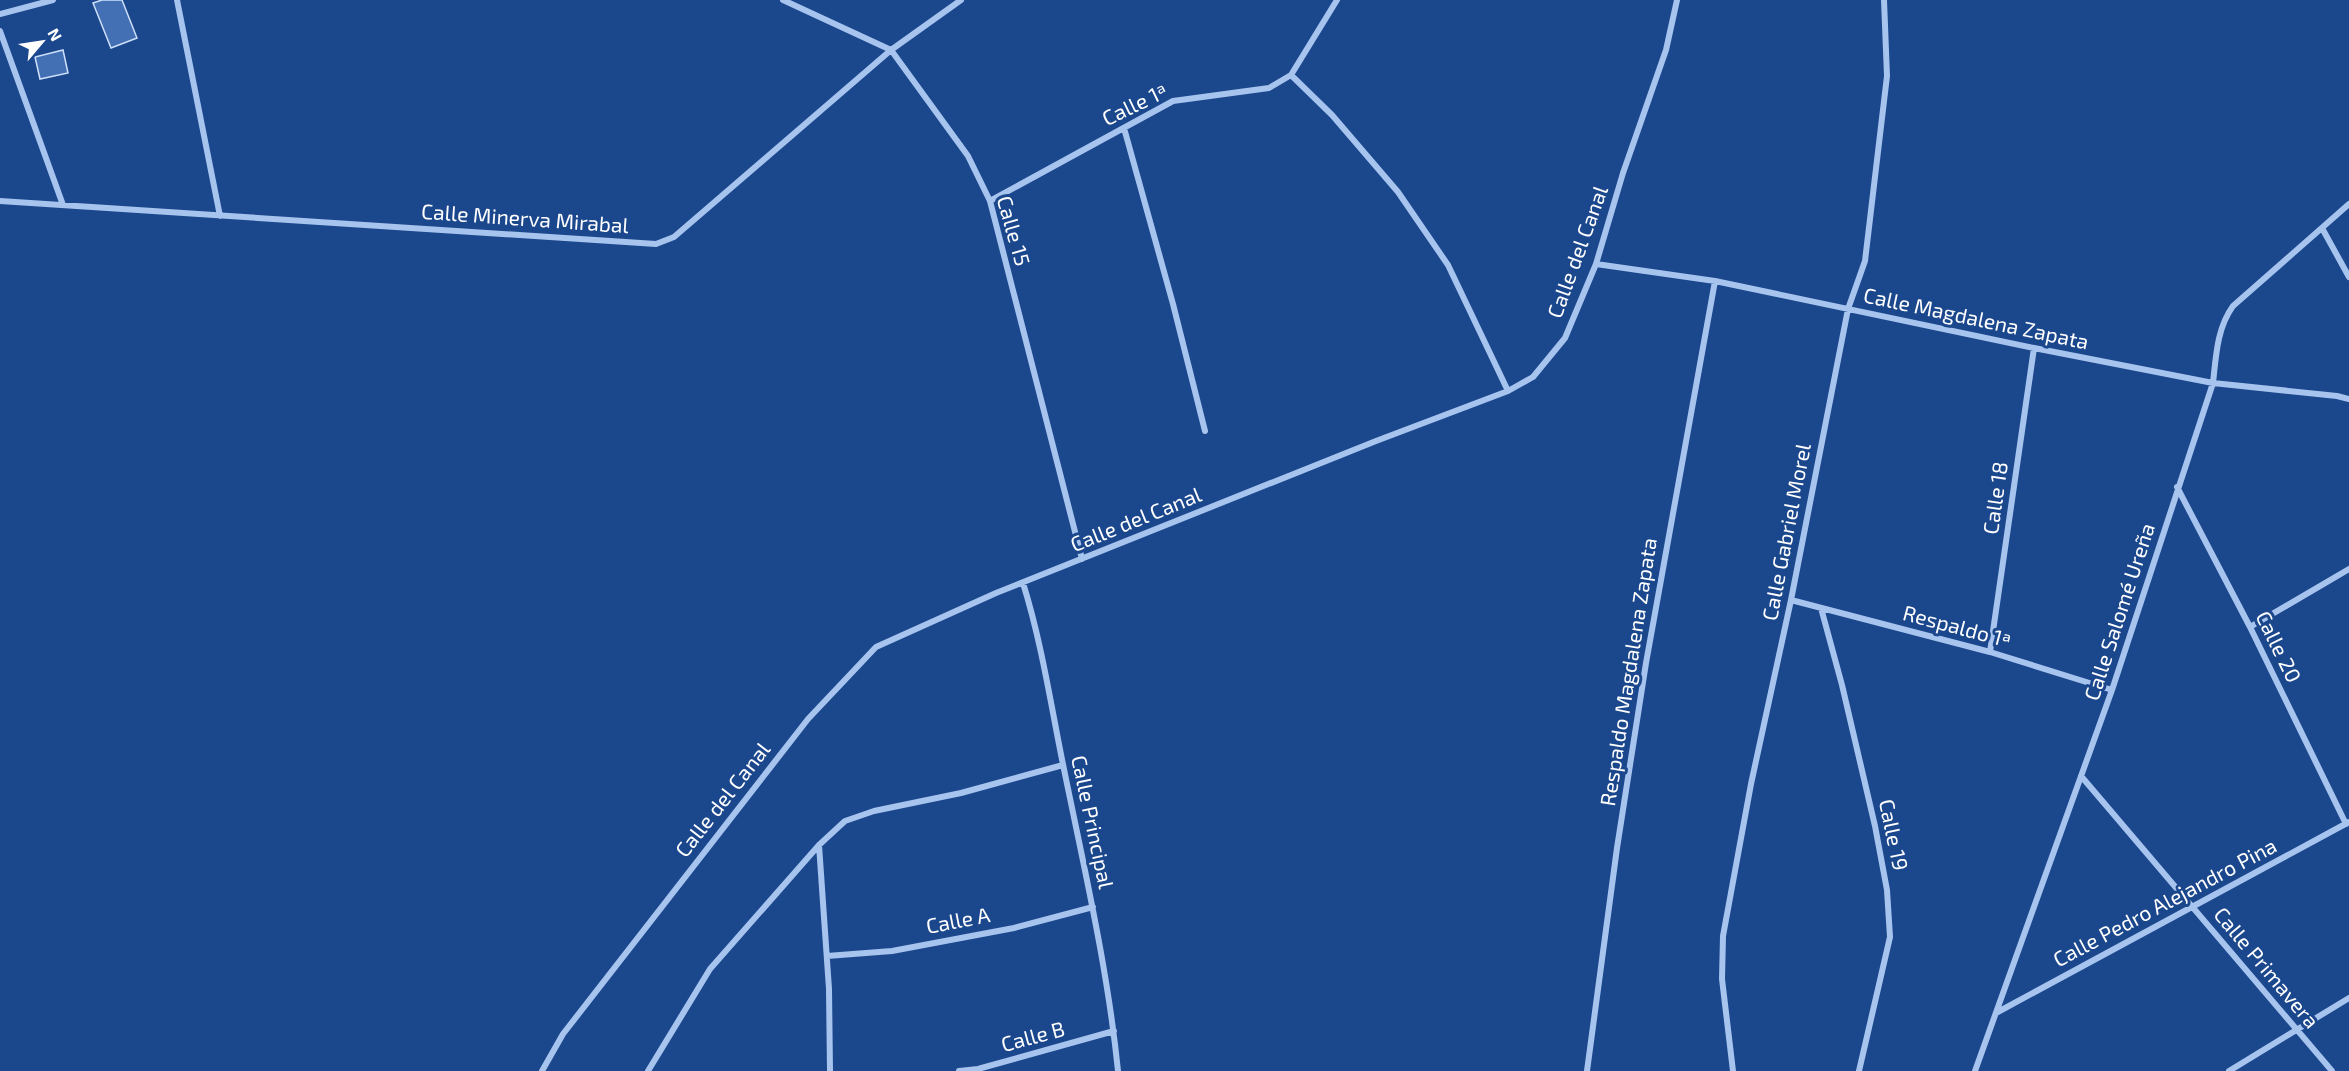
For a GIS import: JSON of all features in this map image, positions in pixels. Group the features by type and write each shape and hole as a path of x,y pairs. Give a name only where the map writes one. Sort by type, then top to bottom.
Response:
{"street":[{"path":"0,14 53,0"},
{"path":"177,0 220,216"},
{"name":"Calle 15","path":"783,0 891,50 968,156 990,201 1082,559"},
{"path":"1337,0 1291,75 1332,115 1398,192 1448,265 1508,392"},
{"name":"Calle del Canal","path":"542,1071 570,1024 800,728 876,647 1082,559 1376,441 1508,392 1533,377 1564,338 1596,264 1623,173 1666,50 1677,0"},
{"name":"Calle Gabriel Morel","path":"1733,1071 1722,979 1723,936 1751,784 1791,600 1848,309 1865,261 1887,76 1884,0"},
{"name":"Calle Minerva Mirabal","path":"0,201 656,244 675,237 891,50 957,1"},
{"path":"0,31 63,205"},
{"name":"Calle 1ª","path":"990,201 1173,101 1269,88 1291,75"},
{"path":"1124,128 1173,304 1205,431"},
{"name":"Calle Salomé Ureña","path":"1975,1071 2112,690 2213,383 2220,332 2226,316 2233,306 2349,204"},
{"path":"2322,228 2349,277"},
{"name":"Calle Magdalena Zapata","path":"1596,264 1715,281 2213,383 2349,399"},
{"name":"Respaldo Magdalena Zapata","path":"1587,1071 1617,848 1646,663 1715,281"},
{"name":"Calle 18","path":"1990,652 2034,348"},
{"name":"Calle 20","path":"2178,487 2347,823"},
{"path":"2250,627 2349,569"},
{"name":"Calle Principal","path":"1023,583 1043,661 1093,907 1114,1031 1118,1071"},
{"name":"Respaldo 1ª","path":"1791,600 1990,652 2112,690"},
{"name":"Calle 19","path":"1821,608 1842,685 1875,826 1887,890 1890,937 1859,1071"},
{"path":"648,1071 710,969 819,844 845,821 874,811 961,793 1063,765"},
{"name":"Calle Primavera","path":"2081,776 2332,1071"},
{"name":"Calle Pedro Alejandro Pina","path":"1996,1013 2347,823"},
{"path":"819,844 827,956 830,1071"},
{"name":"Calle A","path":"827,956 892,951 1014,928 1093,907"},
{"path":"2229,1071 2349,998"},
{"name":"Calle B","path":"959,1071 978,1069 1114,1031"}],"building":[{"path":"102,0 122,0 137,38 111,48 93,3"},
{"path":"63,50 68,73 40,79 35,57"}]}
